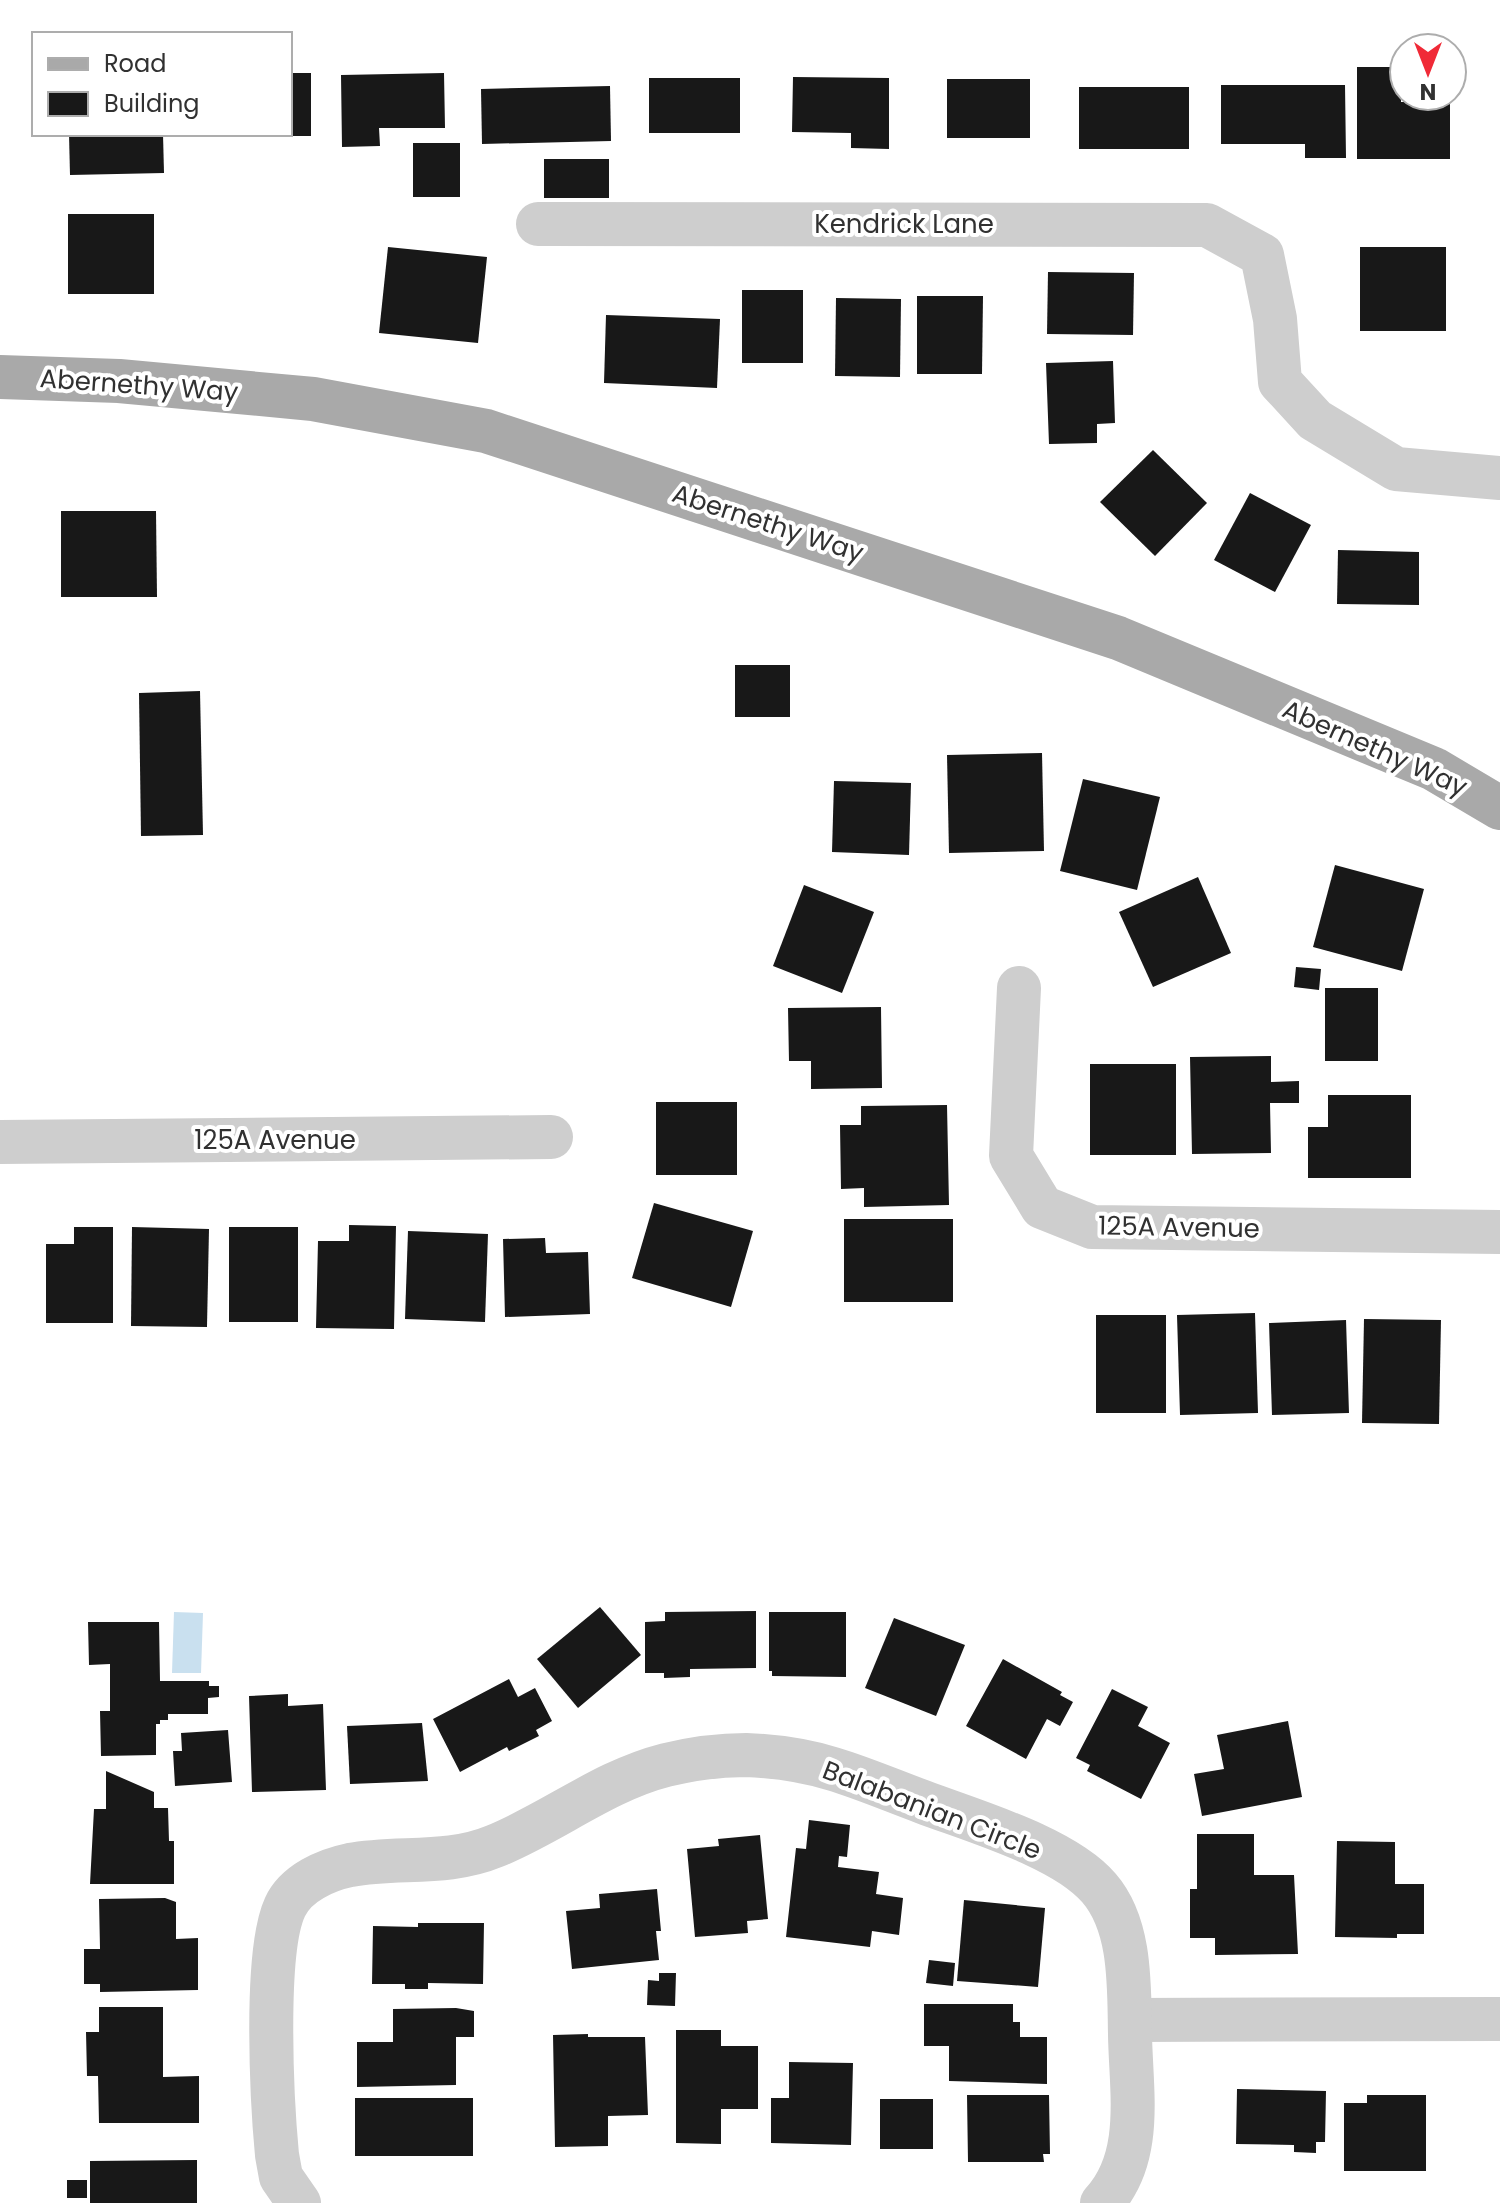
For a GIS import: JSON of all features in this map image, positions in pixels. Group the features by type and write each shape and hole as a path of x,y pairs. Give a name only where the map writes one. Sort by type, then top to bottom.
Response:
{"main road":[{"name":"Abernethy Way","path":"0,377 119,381 313,399 486,431 1118,638 1434,769 1500,808"}],"street":[{"name":"Kendrick Lane","path":"538,224 1207,225 1262,255 1275,319 1280,382 1315,420 1396,469 1500,478"},
{"name":"125A Avenue","path":"1019,988 1011,1156 1042,1207 1092,1227 1500,1232"},
{"name":"125A Avenue","path":"0,1142 551,1137"},
{"name":"Balabanian Circle","path":"299,2203 281,2177 275,2141 273,1962 286,1904 302,1886 325,1872 352,1865 427,1862 478,1853 603,1788 668,1764 747,1755 831,1768 1013,1835 1079,1869 1100,1888 1120,1928 1126,1956 1132,2140 1115,2189 1102,2203"},
{"path":"1130,2020 1500,2019"}],"water":[{"path":"174,1612 203,1613 201,1673 172,1673"}],"building":[{"path":"1357,67 1388,67 1388,112 1450,112 1450,159 1357,159"},
{"path":"292,73 311,73 311,136 292,136"},
{"path":"444,73 445,128 379,128 380,146 342,147 341,75"},
{"path":"793,77 889,78 889,149 851,148 851,133 792,132"},
{"path":"649,78 740,78 740,133 649,133"},
{"path":"947,79 1030,79 1030,138 947,138"},
{"path":"1221,85 1345,85 1346,158 1305,158 1305,144 1221,144"},
{"path":"610,86 611,141 482,144 481,89"},
{"path":"1079,87 1189,87 1189,149 1079,149"},
{"path":"69,136 163,136 164,173 70,175"},
{"path":"413,143 460,143 460,197 413,197"},
{"path":"544,159 609,159 609,198 544,198"},
{"path":"68,214 154,214 154,294 68,294"},
{"path":"388,247 487,257 478,343 379,333"},
{"path":"1360,247 1446,247 1446,331 1360,331"},
{"path":"1048,272 1134,273 1133,335 1047,334"},
{"path":"742,290 803,290 803,363 742,363"},
{"path":"917,296 983,296 982,374 917,374"},
{"path":"836,298 901,299 900,377 835,376"},
{"path":"606,315 720,319 717,388 604,383"},
{"path":"1113,361 1115,423 1097,424 1097,443 1049,444 1046,363"},
{"path":"1153,450 1207,503 1155,556 1100,502"},
{"path":"1250,493 1311,525 1275,592 1214,560"},
{"path":"61,511 156,511 157,597 61,597"},
{"path":"1338,550 1419,552 1419,605 1337,604"},
{"path":"735,665 790,665 790,717 735,717"},
{"path":"200,691 203,835 141,836 139,693"},
{"path":"1042,753 1044,851 949,853 947,755"},
{"path":"1083,779 1160,797 1137,890 1060,871"},
{"path":"834,781 911,783 909,855 832,852"},
{"path":"1335,865 1424,889 1402,971 1313,947"},
{"path":"1198,877 1231,953 1153,987 1119,912"},
{"path":"804,885 874,912 842,993 773,966"},
{"path":"1296,967 1321,969 1319,990 1294,987"},
{"path":"1325,988 1378,988 1378,1061 1325,1061"},
{"path":"881,1007 882,1088 811,1089 811,1061 789,1061 788,1008"},
{"path":"1271,1056 1271,1082 1299,1081 1299,1103 1270,1103 1271,1153 1192,1154 1190,1057"},
{"path":"1090,1064 1176,1064 1176,1155 1090,1155"},
{"path":"1328,1095 1411,1095 1411,1178 1308,1178 1308,1127 1328,1127"},
{"path":"656,1102 737,1102 737,1175 656,1175"},
{"path":"947,1105 949,1205 864,1207 864,1188 841,1189 840,1125 861,1125 861,1106"},
{"path":"654,1203 753,1231 731,1307 632,1278"},
{"path":"844,1219 953,1219 953,1302 844,1302"},
{"path":"349,1225 396,1226 394,1329 316,1328 318,1241 349,1241"},
{"path":"74,1227 113,1227 113,1323 46,1323 46,1244 74,1244"},
{"path":"132,1227 209,1229 207,1327 131,1326"},
{"path":"229,1227 298,1227 298,1322 229,1322"},
{"path":"408,1231 488,1234 485,1322 405,1319"},
{"path":"545,1238 546,1253 588,1252 590,1314 505,1317 503,1239"},
{"path":"1255,1313 1258,1413 1180,1415 1177,1315"},
{"path":"1096,1315 1166,1315 1166,1413 1096,1413"},
{"path":"1364,1319 1441,1320 1439,1424 1362,1423"},
{"path":"1346,1320 1349,1413 1272,1415 1269,1323"},
{"path":"600,1607 641,1655 578,1708 537,1659"},
{"path":"756,1611 756,1668 690,1669 690,1677 664,1678 664,1673 645,1673 645,1622 665,1621 665,1612"},
{"path":"769,1612 846,1612 846,1677 772,1676 772,1671 769,1671"},
{"path":"894,1618 965,1645 936,1716 865,1688"},
{"path":"88,1622 159,1622 160,1681 209,1681 209,1686 219,1686 219,1697 208,1698 208,1714 168,1714 168,1720 160,1720 160,1724 156,1724 156,1755 101,1756 100,1711 110,1711 110,1664 89,1665"},
{"path":"1003,1659 1062,1692 1060,1695 1073,1702 1060,1726 1047,1719 1026,1759 966,1726"},
{"path":"509,1679 518,1697 535,1688 552,1721 536,1730 539,1736 509,1751 507,1747 460,1772 433,1719"},
{"path":"1112,1689 1148,1707 1138,1726 1170,1743 1141,1799 1087,1771 1090,1765 1076,1758"},
{"path":"288,1694 288,1706 323,1704 326,1790 252,1792 249,1696"},
{"path":"1288,1721 1302,1797 1202,1816 1194,1774 1224,1769 1217,1735"},
{"path":"422,1723 428,1781 350,1784 347,1726"},
{"path":"228,1730 232,1782 175,1786 173,1751 182,1751 181,1733"},
{"path":"106,1771 154,1792 154,1808 168,1808 169,1841 174,1841 174,1884 90,1884 94,1809 106,1809"},
{"path":"809,1820 850,1825 847,1857 839,1856 838,1867 879,1872 876,1894 903,1898 899,1935 872,1931 870,1947 786,1937 796,1848 806,1849"},
{"path":"1197,1834 1254,1834 1254,1875 1294,1875 1298,1954 1215,1955 1215,1938 1190,1938 1190,1889 1197,1889"},
{"path":"760,1835 768,1919 747,1921 748,1933 695,1937 687,1849 719,1846 718,1839"},
{"path":"1337,1841 1395,1842 1395,1884 1424,1884 1424,1934 1397,1934 1397,1938 1335,1937"},
{"path":"657,1889 661,1931 656,1931 659,1960 572,1969 566,1911 600,1908 599,1894"},
{"path":"165,1898 176,1902 176,1939 198,1938 198,1990 100,1992 100,1984 84,1984 84,1949 100,1949 99,1899"},
{"path":"964,1900 1045,1908 1038,1987 957,1981"},
{"path":"418,1923 484,1923 483,1984 428,1983 428,1989 405,1989 405,1984 372,1984 373,1926 418,1927"},
{"path":"929,1960 955,1963 953,1986 926,1983"},
{"path":"659,1973 676,1973 675,2006 647,2005 648,1980 659,1981"},
{"path":"924,2004 1013,2004 1013,2022 1020,2022 1020,2037 1047,2037 1047,2084 949,2081 949,2046 924,2046"},
{"path":"99,2007 163,2007 163,2077 199,2076 199,2123 99,2123 98,2076 87,2076 86,2032 99,2032"},
{"path":"456,2008 474,2011 474,2037 456,2037 456,2085 357,2087 357,2042 393,2042 393,2009"},
{"path":"676,2030 721,2030 721,2046 758,2046 758,2109 721,2109 721,2144 676,2143"},
{"path":"588,2034 588,2037 645,2037 648,2115 608,2116 608,2146 555,2147 553,2035"},
{"path":"789,2062 853,2063 851,2145 771,2143 771,2098 789,2098"},
{"path":"1237,2089 1326,2091 1325,2142 1316,2142 1316,2153 1294,2152 1294,2145 1236,2144"},
{"path":"967,2095 1049,2095 1050,2154 1043,2154 1044,2162 968,2162"},
{"path":"1367,2095 1426,2095 1426,2171 1344,2171 1344,2103 1367,2103"},
{"path":"355,2098 473,2098 473,2156 355,2156"},
{"path":"880,2099 933,2099 933,2149 880,2149"},
{"path":"197,2160 197,2203 90,2203 90,2161"},
{"path":"67,2180 87,2180 87,2198 67,2198"}]}
